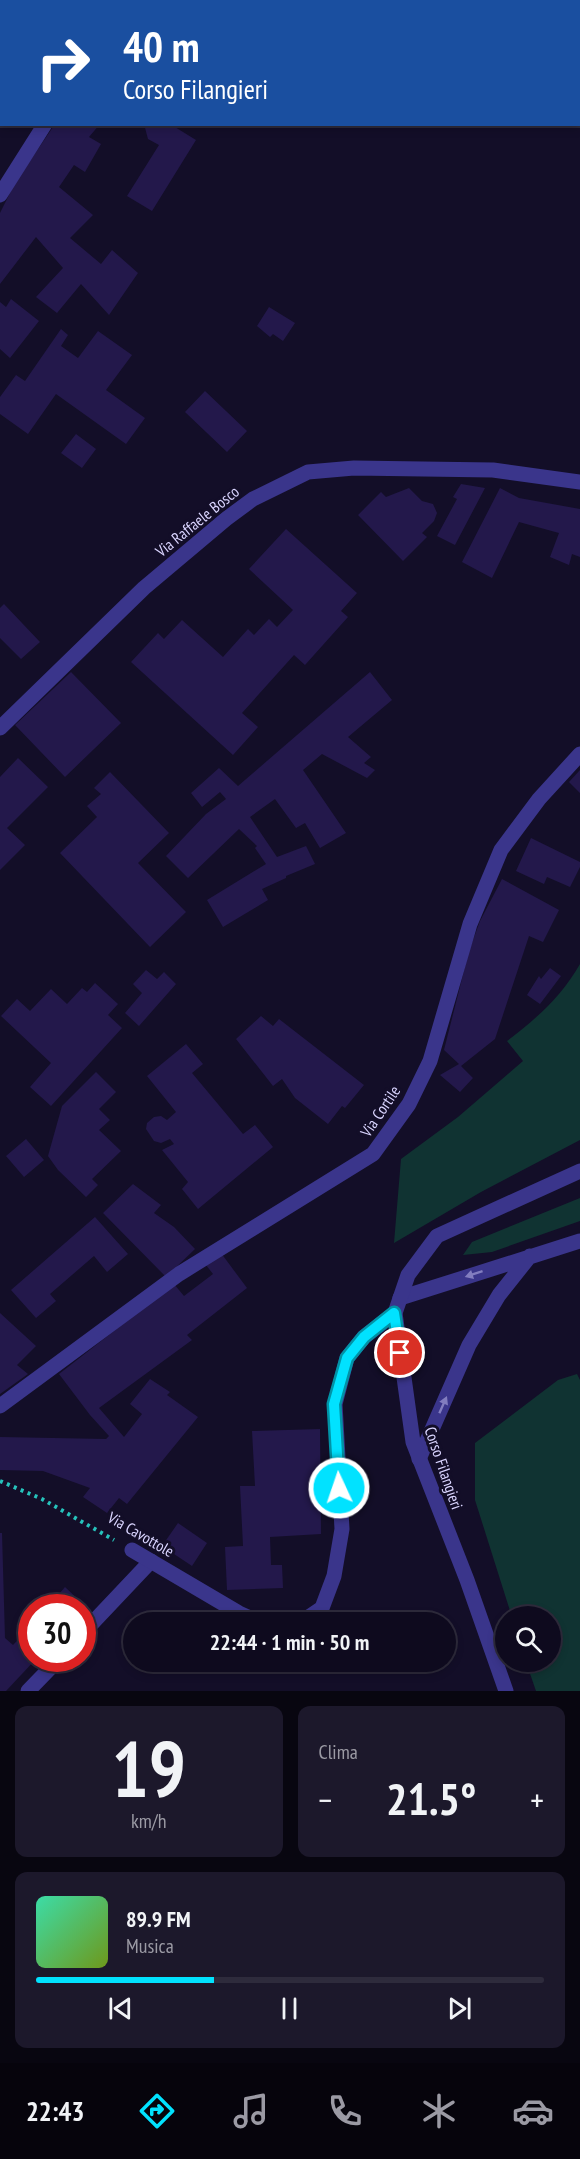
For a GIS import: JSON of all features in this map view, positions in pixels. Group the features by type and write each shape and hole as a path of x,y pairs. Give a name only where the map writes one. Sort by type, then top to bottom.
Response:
{"street":[{"path":"0,195 44,126"},
{"name":"Via Raffaele Bosco","path":"0,728 144,588 226,519 253,499 308,472 354,468 493,470 580,482"},
{"name":"Via Cortile","path":"0,1406 179,1274 373,1154 409,1104 430,1061 470,924 501,850 539,799 580,754"},
{"path":"316,1612 322,1608 334,1576 342,1529 334,1404 347,1358 364,1337 394,1313 408,1275 437,1236 580,1171"},
{"path":"400,1298 580,1241"},
{"path":"419,1459 469,1345 500,1295 530,1256"},
{"name":"Corso Filangieri","path":"394,1313 413,1442 507,1691"},
{"name":"Via Cavottole","path":"132,1550 238,1612"},
{"path":"96,1619 152,1561"},
{"path":"28,1691 46,1672"}],"path":[{"name":"Via Cavottole","path":"0,1481 42,1499 132,1550"}],"green space":[{"path":"580,964 580,1140 481,1192 394,1243 401,1159 458,1117 523,1061 507,1041 548,1006 565,987"},
{"path":"580,1198 580,1221 492,1252 463,1255 472,1242"},
{"path":"577,1374 580,1380 580,1691 536,1691 529,1672 561,1672 561,1606 509,1606 475,1500 475,1443 558,1380"}],"building":[{"path":"54,126 98,126 89,137 101,144 85,172 74,165 59,187 93,215 70,238 101,264 112,250 138,273 109,315 81,284 57,313 36,297 63,268 36,237 0,284 0,213 15,183"},
{"path":"145,126 173,126 196,140 152,211 127,196 159,145 148,139"},
{"path":"11,299 39,321 10,358 0,349 0,302 6,307"},
{"path":"269,307 295,323 283,341 273,334 270,337 257,326"},
{"path":"61,329 68,335 61,346 78,358 98,331 132,355 106,390 145,418 126,444 56,394 28,434 0,414 0,397 16,375 25,381"},
{"path":"205,391 247,431 227,452 185,412"},
{"path":"76,434 96,449 82,468 61,453"},
{"path":"461,484 485,488 455,545 437,536 457,499 453,497"},
{"path":"409,488 422,501 433,504 437,513 434,521 422,533 427,537 403,561 358,515 381,492 386,497"},
{"path":"500,488 519,498 580,509 580,557 572,554 569,565 550,557 559,533 519,522 492,578 462,562"},
{"path":"286,529 357,593 341,611 348,617 305,665 294,655 242,713 258,727 233,755 131,662 158,633 164,639 182,620 223,657 248,629 254,635 269,619 277,627 293,610 249,569"},
{"path":"4,604 40,642 21,659 0,638 0,608"},
{"path":"71,672 121,723 65,777 15,725"},
{"path":"370,672 392,700 348,737 371,757 364,763 375,770 367,778 322,754 303,770 346,833 320,848 305,823 296,828 275,799 250,817 277,857 306,846 315,864 262,889 268,900 223,927 207,900 266,864 255,848 257,846 239,829 188,878 166,856 206,814 226,799 220,792 202,807 191,793 219,768 238,786"},
{"path":"18,758 48,787 7,828 25,845 0,870 0,777"},
{"path":"580,770 580,793 569,782"},
{"path":"110,772 169,833 138,863 186,912 150,947 60,853 97,817 87,806 101,794 94,788"},
{"path":"531,838 580,862 580,867 570,887 547,877 544,884 516,871"},
{"path":"502,879 559,910 543,942 529,936 495,1039 461,1066 473,1078 460,1092 440,1075 459,1064 444,1050 469,951 480,921"},
{"path":"550,968 561,976 540,1004 527,995 539,976 541,979"},
{"path":"146,970 157,979 164,972 176,984 139,1026 125,1013 142,993 133,984"},
{"path":"95,983 118,1004 108,1015 122,1028 51,1106 30,1087 51,1063 1,1016 17,999 30,1011 51,989 67,1004 82,988 87,992"},
{"path":"261,1016 273,1026 279,1019 364,1085 345,1108 342,1106 328,1124 295,1098 282,1079 273,1086 236,1039"},
{"path":"186,1044 203,1064 192,1073 243,1134 255,1125 273,1147 198,1209 182,1189 188,1182 162,1150 174,1144 170,1139 161,1143 154,1141 146,1129 147,1123 154,1117 161,1116 167,1120 176,1112 147,1076"},
{"path":"96,1072 116,1092 99,1109 110,1120 99,1130 121,1151 92,1179 98,1185 86,1197 58,1170 48,1156 62,1106"},
{"path":"26,1139 44,1160 24,1177 6,1156"},
{"path":"133,1184 161,1205 154,1213 174,1227 195,1249 166,1277 103,1213"},
{"path":"95,1217 128,1254 107,1272 94,1256 50,1294 56,1301 36,1318 11,1290"},
{"path":"221,1253 247,1288 187,1335 192,1340 99,1408 124,1437 142,1414 130,1404 150,1379 170,1392 167,1395 198,1417 127,1504 119,1498 107,1513 83,1497 90,1488 43,1471 0,1470 0,1437 106,1439 109,1436 59,1374 174,1284 184,1296 213,1274 206,1265"},
{"path":"0,1313 36,1346 17,1365 28,1374 0,1394"},
{"path":"320,1429 321,1534 270,1537 271,1565 282,1565 283,1588 227,1590 225,1547 243,1546 240,1486 255,1486 252,1431"},
{"path":"178,1523 207,1543 192,1566 162,1546"},
{"path":"0,1533 2,1533 5,1638 13,1645 18,1640 18,1672 24,1672 6,1691 0,1691"},
{"path":"65,1587 72,1594 59,1594"}],"route":[{"path":"339,1488 334,1404 347,1358 364,1337 394,1313 400,1353"}]}
